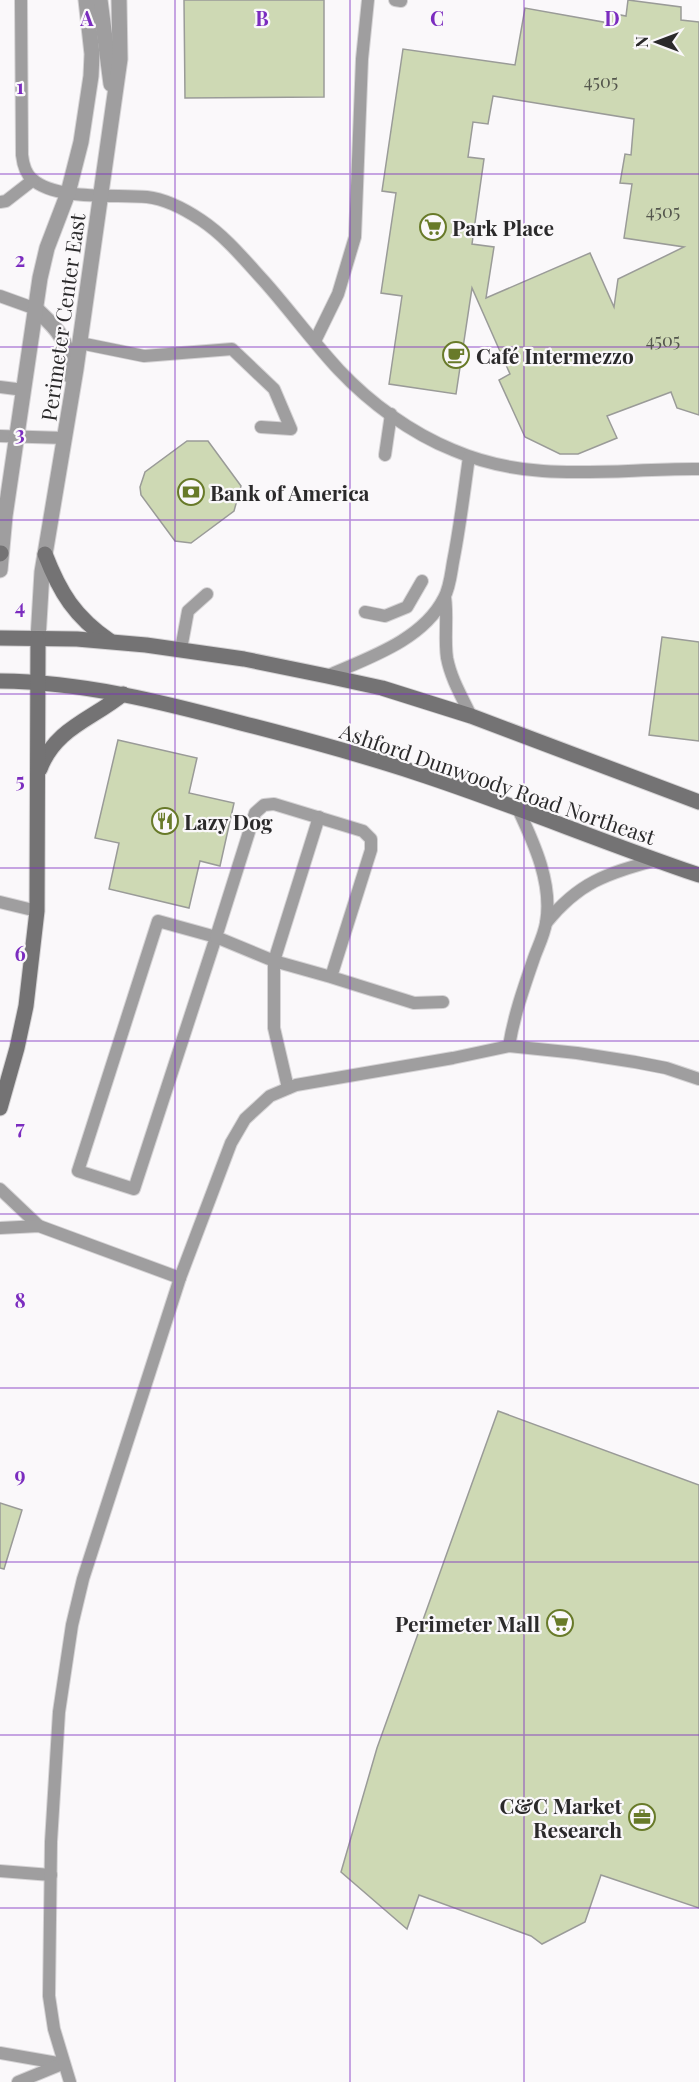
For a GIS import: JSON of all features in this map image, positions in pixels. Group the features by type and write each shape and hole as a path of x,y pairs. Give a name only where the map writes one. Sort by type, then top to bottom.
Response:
{"main road":[{"path":"45,554 63,596 87,624 110,641"},
{"path":"0,638 110,641 181,649 382,688 471,716 699,802"},
{"path":"0,1108 26,1006 38,911 38,639"},
{"name":"Ashford Dunwoody Road Northeast","path":"0,681 38,682 159,701 362,755 699,875"},
{"path":"38,775 48,752 61,736 77,723 106,708 123,694"}],"street":[{"name":"Perimeter Center East","path":"0,570 3,516 40,278 47,248 68,193 81,142 92,54 86,0"},
{"path":"100,0 113,107"},
{"name":"Perimeter Center East","path":"38,639 39,597 45,554 71,405 120,59 119,0"},
{"path":"36,309 59,331 68,354 71,405"}],"lane":[{"path":"21,0 22,155 24,165 33,180 42,186 68,193 150,197 186,211 210,226 238,252 339,370 369,398 433,440 469,457 508,468 576,474 662,468 699,469"},
{"path":"315,341 338,294 355,237 362,59 368,0"},
{"path":"0,202 6,201 33,180"},
{"path":"0,296 36,309"},
{"path":"80,343 144,356 232,349 274,389 291,429 261,427"},
{"path":"0,387 24,390"},
{"path":"385,455 391,414"},
{"path":"0,436 65,438"},
{"path":"469,457 455,554 445,597 447,657 457,687 471,716"},
{"path":"365,612 385,616 407,607 422,581"},
{"path":"181,649 188,611 207,594"},
{"path":"327,676 374,656 407,637 434,614 445,597"},
{"path":"331,977 372,850 371,839 363,831 319,817 274,804 264,805 255,813 216,937 134,1189 78,1171 158,921 216,937 274,961 414,1003 443,1002"},
{"path":"509,1046 514,1018 546,923 546,895 541,865 518,809"},
{"path":"288,1089 274,1028 274,961 319,817"},
{"path":"546,923 562,902 584,886 604,876 656,860"},
{"path":"0,902 38,911"},
{"path":"70,2082 54,2029 49,1996 51,1875 58,1712 72,1625 83,1579 180,1278 231,1143 245,1119 270,1096 296,1085 509,1046 635,1062 666,1068 699,1079"},
{"path":"0,1189 39,1226"},
{"path":"0,1228 39,1226 180,1278"},
{"path":"0,1871 51,1875"},
{"path":"0,2054 63,2064"},
{"path":"18,2082 63,2064"}],"building":[{"path":"184,0 324,0 324,97 185,98"},
{"path":"628,0 681,7 681,20 699,22 699,415 677,408 671,392 607,416 617,438 578,454 560,454 525,437 499,380 510,374 472,288 456,394 389,384 402,296 381,293 396,193 382,191 403,49 515,65 525,8 609,23 610,13 626,16","holes":["493,96 634,119 631,155 625,154 620,183 632,184 624,238 684,247 618,279 614,307 590,253 486,298 494,247 472,244 484,159 468,157 473,122 488,124"]},
{"name":"Bank of America","path":"187,441 208,441 241,486 234,511 191,543 175,541 141,495 140,487 145,472"},
{"path":"662,637 699,642 699,741 649,735"},
{"name":"Lazy Dog","path":"118,740 197,758 189,793 234,803 220,866 200,861 189,908 109,889 119,843 95,838"},
{"name":"Perimeter Mall","path":"498,1411 699,1485 699,1908 601,1875 585,1922 542,1944 531,1936 419,1895 407,1929 341,1872 377,1748"},
{"path":"0,1503 22,1510 4,1569 0,1568"}],"place":[{"name":"Park Place","path":"433,227"},
{"name":"Café Intermezzo","path":"456,355"},
{"name":"Bank of America","path":"191,492"},
{"name":"Lazy Dog","path":"165,821"},
{"name":"Perimeter Mall","path":"560,1623"},
{"name":"C&C Market Research","path":"642,1817"}]}
